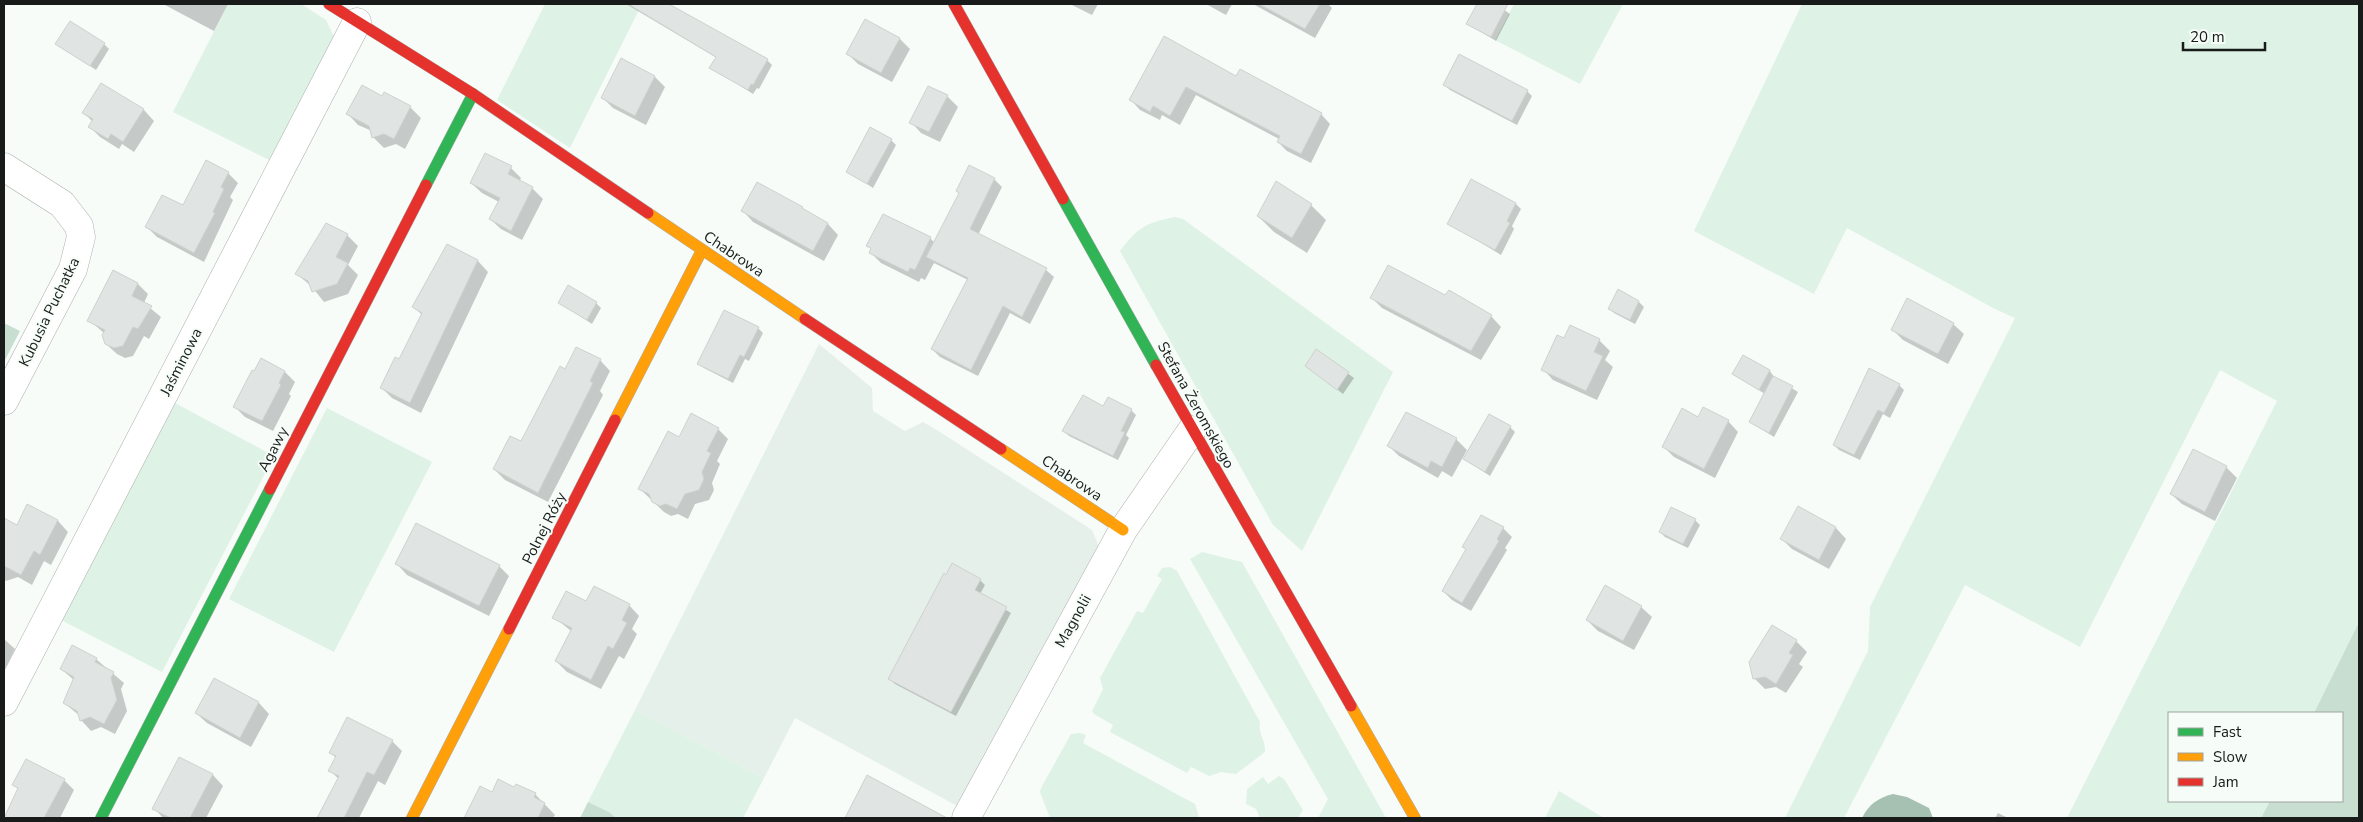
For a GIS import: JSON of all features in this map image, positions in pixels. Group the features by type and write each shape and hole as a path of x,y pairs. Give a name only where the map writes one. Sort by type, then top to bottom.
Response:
{"street":[{"name":"Chabrowa","path":"329,4 473,94 702,250 1123,530"},
{"name":"Stefana Żeromskiego","path":"954,4 1192,430 1415,818"},
{"name":"Jaśminowa","path":"4,702 357,22"},
{"name":"Agawy","path":"101,818 473,94"},
{"name":"Kubusia Puchatka","path":"4,167 62,204 79,226 81,237 73,269 4,401"},
{"name":"Polnej Róży","path":"412,818 702,250"},
{"name":"Magnolii","path":"966,818 1123,530 1192,430"}],"shaded area":[{"path":"228,4 301,4 326,20 335,39 273,162 173,112"},
{"path":"545,4 642,4 570,148 497,100"},
{"path":"1514,4 1623,4 1580,84 1495,40"},
{"path":"1802,4 2359,4 2359,622 2314,712 2168,712 2168,802 2269,802 2261,818 2067,818 2277,401 2220,370 2080,647 1965,585 1844,818 1785,818 1868,651 1870,607 2015,318 1995,309 1847,228 1814,294 1694,231"},
{"path":"1175,217 1183,219 1393,372 1302,551 1273,525 1120,251 1132,236 1143,227 1157,221"},
{"path":"4,323 20,331 4,362"},
{"path":"819,344 872,388 873,411 905,431 923,422 940,432 1092,530 1099,547 959,807 795,718 764,778 635,710"},
{"path":"175,403 274,456 162,672 61,620"},
{"path":"327,408 432,462 334,652 229,599"},
{"path":"1202,552 1242,562 1386,818 1318,818 1328,799 1190,559"},
{"path":"1170,567 1177,571 1260,722 1265,752 1236,774 1221,772 1209,776 1191,767 1187,773 1110,732 1113,725 1092,711 1103,689 1100,678 1137,611 1143,613 1162,579 1157,576 1162,568"},
{"path":"2359,622 2359,818 2261,818 2269,802 2343,802 2343,712 2314,712"},
{"path":"635,710 764,778 743,818 616,818 609,812 588,802"},
{"path":"1080,733 1086,735 1083,743 1195,804 1199,818 1050,818 1040,792 1041,788 1071,734"},
{"path":"1279,776 1284,779 1303,810 1298,818 1260,818 1256,809 1246,804 1247,789 1263,777 1268,784"},
{"path":"1559,791 1604,818 1545,818"},
{"path":"1893,794 1907,797 1929,808 1933,818 1862,818 1875,802"},
{"path":"588,802 609,812 616,818 580,818"}],"building":[{"path":"628,4 669,4 768,59 748,90 709,68 716,57"},
{"path":"1259,4 1320,4 1305,29"},
{"path":"1477,4 1508,4 1491,37 1466,24"},
{"path":"865,19 900,38 881,73 846,54"},
{"path":"70,21 105,43 90,66 55,44"},
{"path":"1164,36 1236,76 1240,69 1322,113 1301,154 1277,142 1280,136 1186,87 1170,116 1153,106 1150,112 1129,100"},
{"path":"1459,54 1528,90 1512,121 1443,85"},
{"path":"621,58 655,76 635,116 601,98"},
{"path":"101,83 144,109 123,142 111,134 108,139 88,127 93,119 82,113"},
{"path":"362,85 382,96 384,92 411,106 394,139 384,134 372,138 369,126 346,114"},
{"path":"928,86 948,95 929,132 909,123"},
{"path":"870,127 892,139 867,184 846,172"},
{"path":"485,153 512,166 508,174 533,187 511,231 489,219 500,198 470,183"},
{"path":"206,160 229,172 221,187 224,189 213,212 215,213 194,253 145,227 162,195 183,205"},
{"path":"969,165 995,178 970,229 1047,268 1022,317 1003,306 971,370 931,349 968,278 926,257 959,193 956,191"},
{"path":"1471,179 1516,203 1507,221 1510,223 1495,250 1447,224"},
{"path":"1276,181 1312,204 1292,238 1257,216"},
{"path":"757,182 828,223 813,251 741,211"},
{"path":"883,214 931,237 915,270 910,268 908,272 869,253 871,248 866,246"},
{"path":"326,223 348,234 336,257 348,263 337,284 312,292 308,281 295,274"},
{"path":"447,244 478,260 410,403 380,388 395,357 399,359 422,313 412,307"},
{"path":"1388,265 1445,295 1449,290 1492,315 1471,351 1370,298"},
{"path":"113,270 138,283 132,296 152,306 138,329 133,327 123,346 114,348 105,344 102,335 105,330 87,321"},
{"path":"568,285 597,302 587,320 558,303"},
{"path":"1618,289 1639,301 1630,320 1608,309"},
{"path":"1907,298 1954,323 1938,354 1891,330"},
{"path":"724,310 759,327 744,357 740,355 728,379 697,364"},
{"path":"1570,325 1600,339 1594,352 1603,356 1586,391 1541,370 1557,335 1564,338"},
{"path":"576,347 601,359 590,381 593,383 538,493 493,469 510,436 521,441 560,366 565,369"},
{"path":"1316,349 1349,372 1337,390 1305,366"},
{"path":"1743,355 1770,370 1759,390 1732,374"},
{"path":"261,358 285,371 279,383 281,385 262,421 233,407 252,370 254,371"},
{"path":"1869,368 1900,384 1884,413 1878,410 1854,455 1833,445"},
{"path":"1773,376 1793,386 1769,433 1749,422"},
{"path":"1083,395 1103,406 1108,397 1132,409 1121,431 1125,432 1113,456 1062,431"},
{"path":"1703,407 1729,420 1704,469 1662,447 1682,408 1698,417"},
{"path":"1406,412 1457,438 1442,467 1431,461 1428,468 1387,446"},
{"path":"691,413 719,428 707,451 711,453 702,472 704,479 699,490 685,494 677,509 666,504 660,506 652,502 649,494 638,489 668,431 679,437"},
{"path":"1489,414 1511,426 1485,472 1463,459"},
{"path":"2193,449 2227,466 2205,512 2170,494"},
{"path":"27,504 58,520 40,555 34,551 21,575 4,566 4,518 17,525"},
{"path":"1798,506 1836,527 1819,560 1780,539"},
{"path":"1671,507 1696,519 1683,544 1659,532"},
{"path":"1481,515 1504,527 1497,539 1499,541 1462,603 1442,591 1466,549 1462,547"},
{"path":"416,523 500,565 479,606 395,564"},
{"path":"952,563 981,579 975,590 1007,607 951,712 888,679 944,573 946,575"},
{"path":"1605,585 1642,606 1623,641 1586,620"},
{"path":"594,586 630,604 622,620 627,623 613,649 608,646 591,680 555,661 572,628 552,618 566,591 586,601"},
{"path":"1772,625 1797,640 1789,653 1793,655 1776,684 1765,677 1753,679 1749,662"},
{"path":"72,645 97,658 95,662 114,672 111,678 117,700 104,724 90,717 80,721 77,711 63,703 74,677 60,669"},
{"path":"214,678 259,702 240,738 195,713"},
{"path":"347,717 393,740 374,775 367,772 344,818 317,818 339,776 328,771 336,756 329,753"},
{"path":"179,757 213,774 190,818 171,818 152,809"},
{"path":"26,759 65,779 44,818 4,818 18,788 12,785"},
{"path":"867,775 947,818 845,818"},
{"path":"498,779 514,787 516,784 536,793 534,797 545,803 538,818 464,818 480,786 492,792"}],"traffic: fast":[{"path":"426,185 473,94"},
{"path":"1063,199 1156,365"},
{"path":"101,818 270,489"}],"traffic: slow":[{"path":"648,213 805,319"},
{"path":"615,420 702,250"},
{"path":"1001,449 1123,530"},
{"path":"412,818 509,629"},
{"path":"1351,706 1415,818"}],"traffic: jam":[{"path":"329,4 473,94 648,213"},
{"path":"954,4 1063,199"},
{"path":"270,489 426,185"},
{"path":"805,319 1001,449"},
{"path":"1156,365 1351,706"},
{"path":"509,629 615,420"}]}
